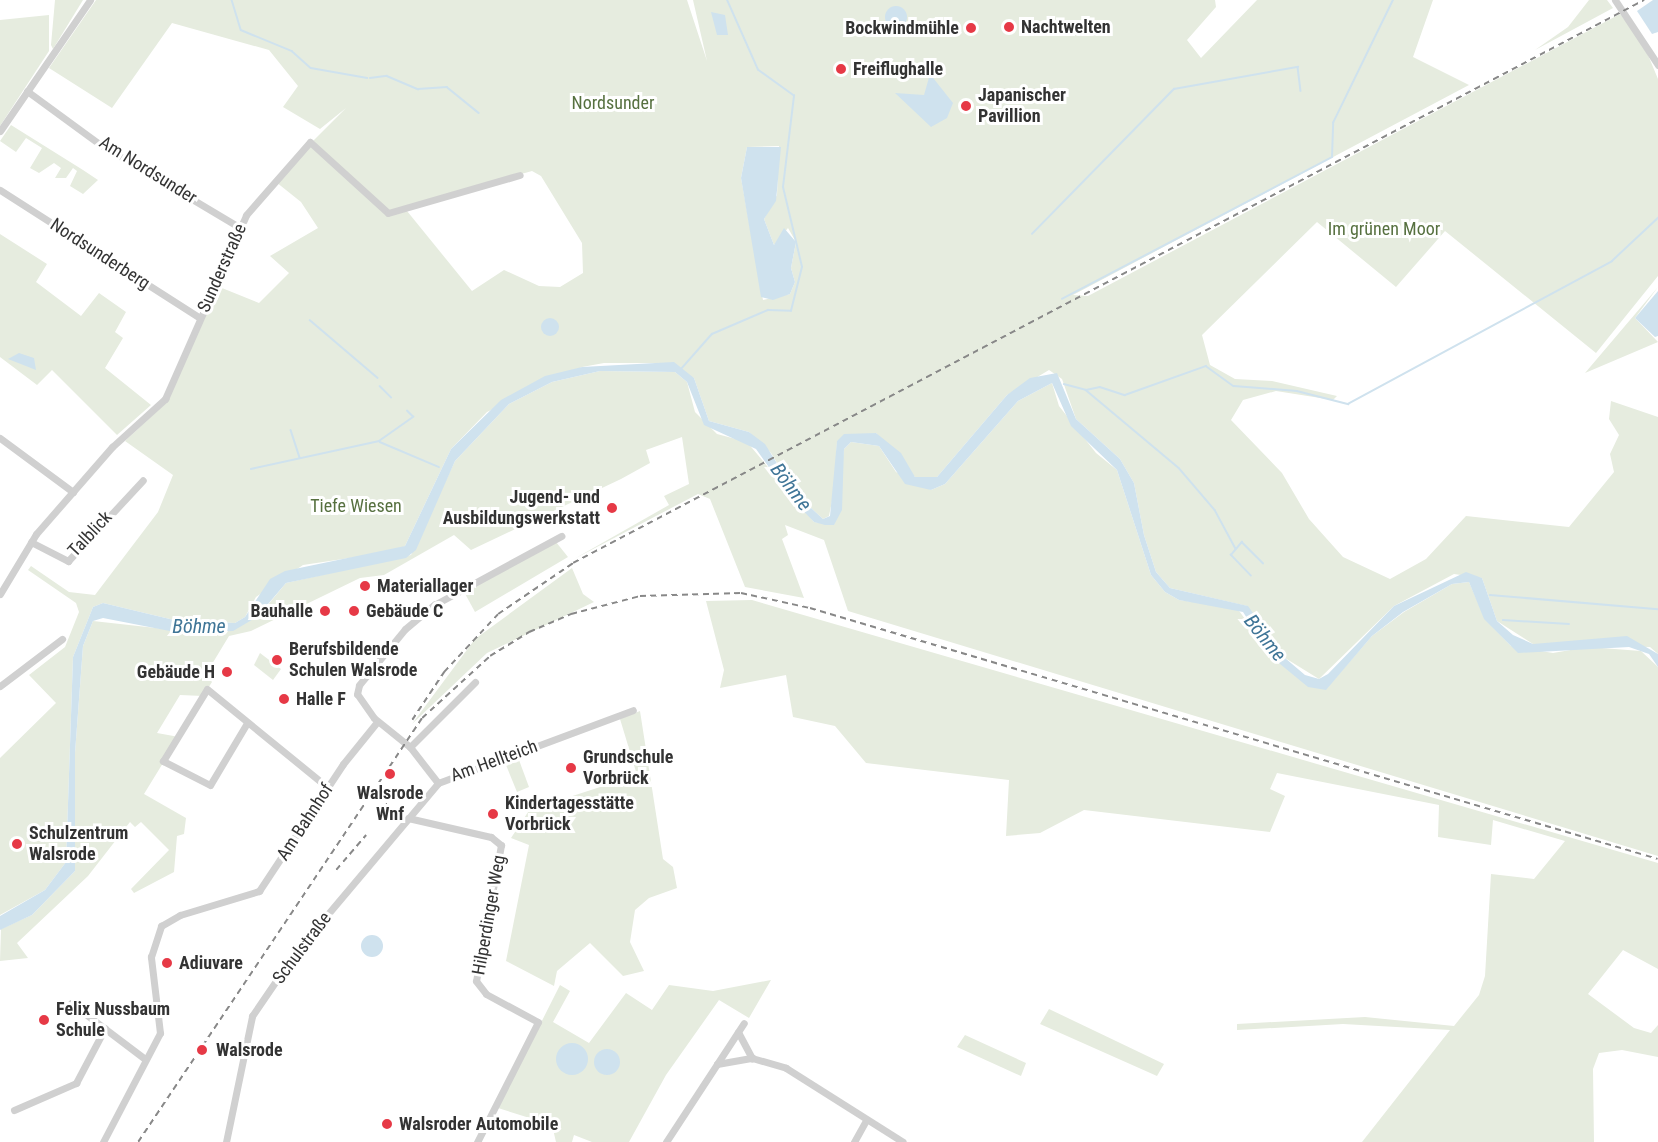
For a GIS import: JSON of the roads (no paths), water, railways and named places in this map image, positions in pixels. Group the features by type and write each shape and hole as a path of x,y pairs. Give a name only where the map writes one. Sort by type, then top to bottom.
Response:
{"street":[{"path":"0,131 90,0"},
{"path":"1614,0 1658,65"},
{"name":"Am Nordsunder","path":"27,92 98,143 239,227"},
{"name":"Sunderstraße","path":"0,594 31,542 73,492 165,399 239,227 310,142 387,213 520,175"},
{"name":"Nordsunderberg","path":"0,190 200,318"},
{"path":"0,438 73,492"},
{"name":"Talblick","path":"31,542 68,561 143,480"},
{"path":"377,722 357,690 405,629 434,605 561,536"},
{"path":"0,686 62,639"},
{"path":"410,747 475,682"},
{"path":"247,723 210,785 163,761 207,689 327,787"},
{"name":"Am Hellteich","path":"377,722 410,747 438,783 633,710"},
{"name":"Am Bahnhof","path":"103,1142 160,1033 151,957 162,926 180,915 255,894 327,787 377,722"},
{"name":"Schulstraße","path":"226,1142 252,1016 295,952 438,783"},
{"name":"Hilperdinger Weg","path":"408,818 491,837 501,845 476,981 486,994 538,1022 477,1142"},
{"path":"71,1003 145,1059"},
{"path":"668,1141 744,1023"},
{"path":"14,1110 76,1083 105,1028"},
{"path":"738,1032 752,1058"},
{"path":"717,1064 752,1058 802,1076 866,1120 903,1142"},
{"path":"854,1142 866,1120"}],"water":[{"path":"1653,0 1658,0 1658,32 1652,34 1637,11"},
{"path":"896,6 904,9 907,17 904,25 896,28 888,25 885,17 888,9"},
{"path":"711,12 725,15 728,35 717,35"},
{"path":"930,74 953,103 947,118 931,127 895,93 924,95"},
{"path":"747,147 781,147 776,201 764,219 774,245 784,228 796,242 791,268 795,282 790,294 773,300 761,297 741,178"},
{"path":"1658,291 1658,336 1655,337 1635,318"},
{"path":"550,318 556,321 559,327 556,333 550,336 544,333 541,327 544,321"},
{"path":"19,353 34,358 36,370 8,359"},
{"name":"Böhme","path":"674,362 694,378 709,421 749,432 765,444 796,494 823,519 830,516 837,441 844,434 876,433 901,453 915,477 937,477 1007,395 1030,378 1057,373 1076,419 1120,459 1134,483 1144,535 1156,572 1170,588 1248,606 1285,658 1305,675 1319,679 1328,674 1394,606 1466,572 1482,578 1497,621 1513,635 1533,644 1627,636 1658,654 1658,667 1649,654 1629,647 1518,653 1484,619 1469,582 1452,584 1403,612 1372,636 1326,690 1308,687 1274,659 1243,612 1179,600 1165,592 1151,575 1117,470 1071,426 1052,383 1018,401 945,484 931,490 905,484 879,446 851,442 844,449 842,510 834,525 825,525 814,522 790,497 756,449 704,425 687,382 675,372 600,371 552,382 509,404 455,461 416,550 406,558 286,583 257,617 233,631 180,633 103,618 93,621 83,646 75,753 75,871 32,915 0,930 0,916 45,890 66,862 73,657 93,607 103,603 174,620 235,623 245,617 270,579 285,571 405,546 451,449 501,400 545,376 582,367"},
{"path":"372,935 380,938 383,946 380,954 372,957 364,954 361,946 364,938"},
{"path":"572,1043 584,1047 588,1059 584,1071 572,1075 560,1071 556,1059 560,1047"},
{"path":"607,1049 616,1053 620,1062 616,1071 607,1075 598,1071 594,1062 598,1053"}],"waterway":[{"path":"232,0 241,30 292,51 311,68 367,78"},
{"path":"682,368 712,334 768,310 791,311 802,267 783,187 794,96 758,70 727,0"},
{"path":"1062,299 1332,157 1333,123 1393,0"},
{"path":"1032,234 1174,89 1298,67 1301,91"},
{"path":"370,78 387,76 418,89 447,87 479,113"},
{"path":"1086,390 1100,387 1125,395 1206,366 1234,386 1297,391 1348,404 1612,261 1658,218"},
{"path":"310,320 378,378"},
{"path":"1064,384 1086,390 1179,468 1215,510 1236,549"},
{"path":"380,386 391,397"},
{"path":"251,469 379,441 413,417 407,411"},
{"path":"291,430 300,458"},
{"path":"380,442 439,467"},
{"path":"1251,576 1231,555 1242,542 1263,563"},
{"path":"1490,595 1658,609"},
{"path":"1503,620 1569,624"}],"railway":[{"path":"412,720 444,672 498,614 573,563 1644,0"},
{"path":"138,1142 422,718 490,656 529,632 571,614 640,596 741,593 810,608 1658,859"},
{"path":"383,808 400,790"},
{"path":"336,870 366,835"}],"place":[{"name":"Nachtwelten","path":"1009,27"},
{"name":"Bockwindmühle","path":"971,28"},
{"name":"Freiflughalle","path":"841,69"},
{"name":"Japanischer Pavillion","path":"966,106"},
{"name":"Jugend- und Ausbildungswerkstatt","path":"612,508"},
{"name":"Materiallager","path":"365,586"},
{"name":"Bauhalle","path":"325,611"},
{"name":"Gebäude C","path":"354,611"},
{"name":"Berufsbildende Schulen Walsrode","path":"277,660"},
{"name":"Gebäude H","path":"227,672"},
{"name":"Halle F","path":"284,699"},
{"name":"Grundschule Vorbrück","path":"571,768"},
{"name":"Walsrode Wnf","path":"390,774"},
{"name":"Kindertagesstätte Vorbrück","path":"493,814"},
{"name":"Schulzentrum Walsrode","path":"17,844"},
{"name":"Adiuvare","path":"167,963"},
{"name":"Felix Nussbaum Schule","path":"44,1020"},
{"name":"Walsrode","path":"202,1050"},
{"name":"Walsroder Automobile","path":"387,1124"}],"park label":[{"name":"Nordsunder","path":"613,103"},
{"name":"Im grünen Moor","path":"1384,229"},
{"name":"Tiefe Wiesen","path":"356,506"}]}
